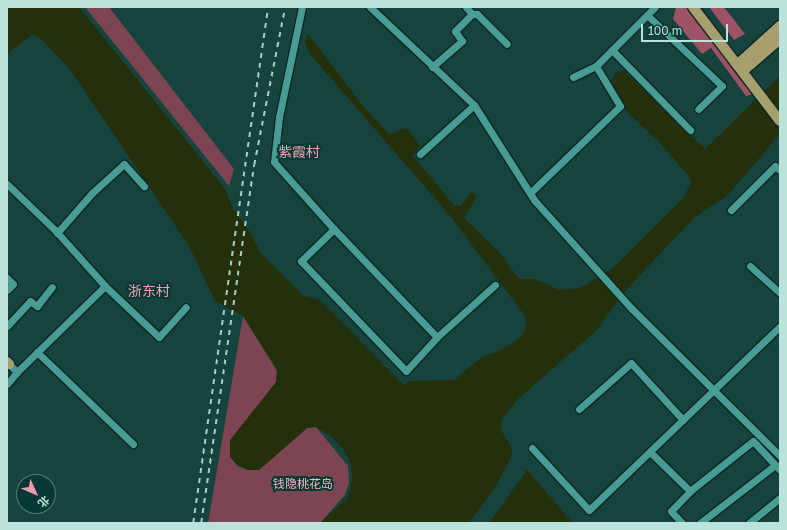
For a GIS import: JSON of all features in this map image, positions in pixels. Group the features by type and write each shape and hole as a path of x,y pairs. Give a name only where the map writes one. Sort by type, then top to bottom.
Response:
{"main road":[{"path":"693,7 743,66"},
{"path":"700,7 760,90 780,121"},
{"path":"743,66 780,26"},
{"path":"743,66 780,39"},
{"path":"760,90 780,112"}],"street":[{"path":"302,7 279,117 274,162 334,229 438,337"},
{"path":"370,7 474,105 530,194 632,309 780,456"},
{"path":"466,7 472,14"},
{"path":"573,77 596,66 655,7"},
{"path":"432,67 462,40 455,31 472,14 478,14 507,44"},
{"path":"647,15 722,86 698,109"},
{"path":"612,50 690,130"},
{"path":"530,194 620,106 596,66"},
{"path":"420,154 474,105"},
{"path":"57,233 92,193 124,164 144,186"},
{"path":"731,210 775,166 780,170"},
{"path":"7,184 57,233 105,286 159,337 186,307"},
{"path":"334,229 301,261 406,371 438,337 495,285"},
{"path":"750,266 780,293"},
{"path":"7,278 13,284 7,290"},
{"path":"7,384 37,352 105,286"},
{"path":"7,326 30,301 37,306 52,287"},
{"path":"532,448 589,510 780,326"},
{"path":"37,352 133,444"},
{"path":"8,363 17,372"},
{"path":"579,410 631,363 683,420"},
{"path":"682,523 671,510 690,491 753,441 778,468 700,523"},
{"path":"650,452 690,491"},
{"path":"749,523 780,498"}],"green space":[{"path":"85,7 109,7 234,169 229,186"},
{"name":"钱隐桃花岛","path":"243,316 277,371 276,382 230,457 238,466 248,470 259,470 307,428 316,427 348,466 349,483 345,495 320,523 208,523"}],"shaded area":[{"path":"7,7 79,7 226,190 232,207 252,235 259,251 304,296 319,299 404,385 410,381 454,380 483,356 495,353 519,339 526,328 525,316 451,217 309,53 305,42 308,34 364,107 389,134 406,128 420,145 413,156 454,205 460,206 472,192 477,197 464,218 500,253 520,279 532,279 548,284 558,290 580,288 613,268 684,197 691,182 688,175 660,143 627,112 610,82 616,73 624,71 705,149 780,76 780,134 728,195 695,217 625,291 596,331 520,397 502,419 501,430 511,446 512,455 495,488 469,523 320,523 348,497 352,481 351,464 344,450 332,437 316,427 307,428 259,470 248,470 238,466 230,457 230,440 276,382 277,371 243,316 215,301 189,246 69,68 40,38 32,35 7,54"},
{"path":"676,7 686,7 754,94 746,96 711,48 702,54 673,19"},
{"path":"709,7 724,7 745,34 734,40"},
{"path":"527,470 573,523 489,523"}],"railway":[{"path":"193,523 268,7"},
{"path":"201,523 254,165 285,7"}],"district":[{"name":"紫霞村","path":"299,152"},
{"name":"浙东村","path":"149,291"}]}
